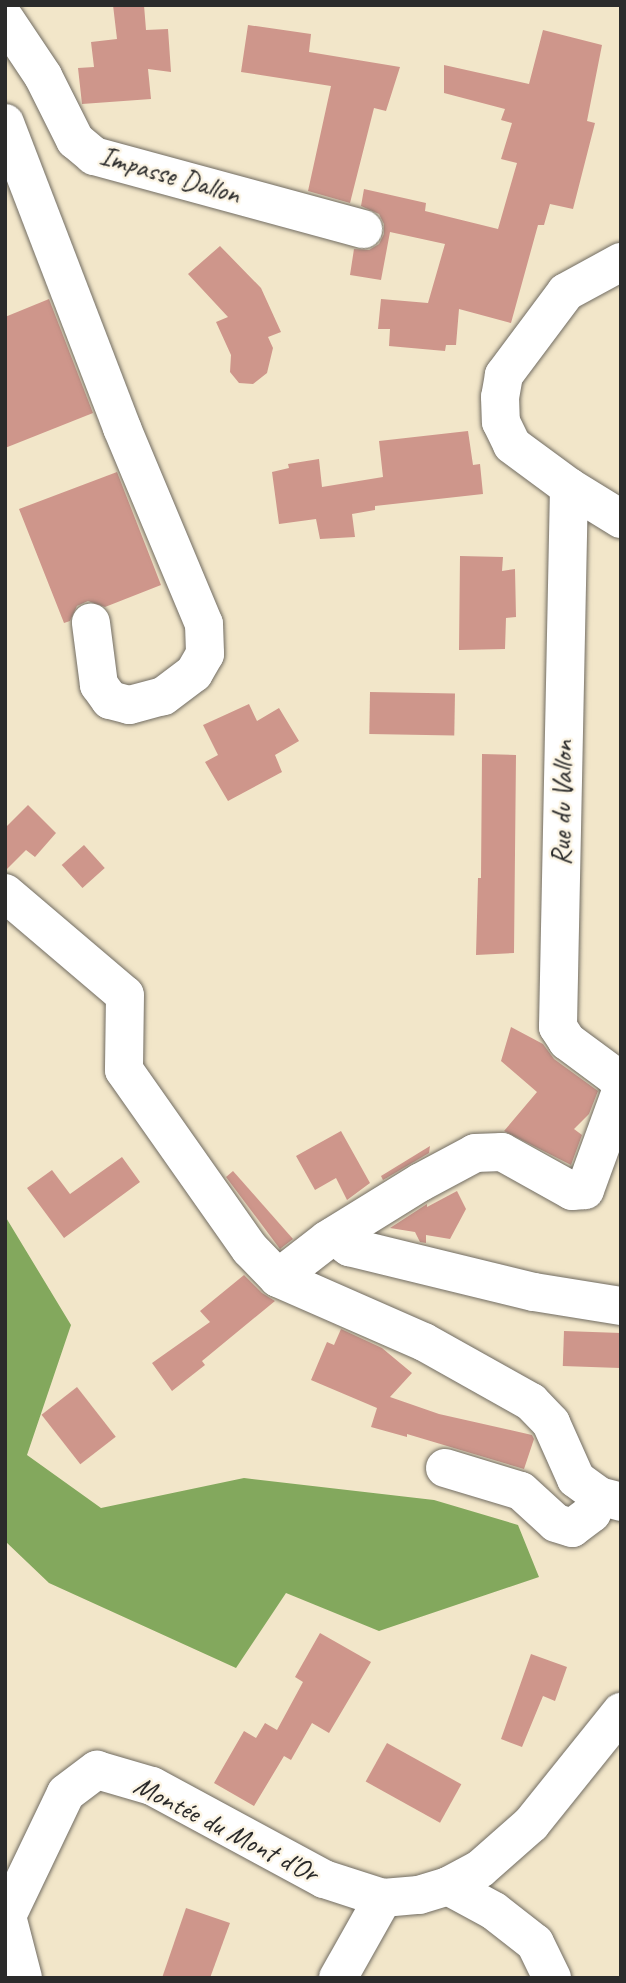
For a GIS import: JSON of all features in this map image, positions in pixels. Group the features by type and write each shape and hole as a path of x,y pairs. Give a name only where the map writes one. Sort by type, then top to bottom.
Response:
{"street":[{"name":"Impasse Dallon","path":"5,19 43,76 75,140 94,156 363,229"},
{"path":"5,123 122,428 204,624 205,654 194,673 163,696 129,705 110,700 99,685 91,623"},
{"path":"621,262 566,292 504,375 500,397 501,422 512,445 569,487 621,519"},
{"name":"Rue du Vallon","path":"278,1278 334,1236 421,1182 475,1153 502,1152 572,1191 585,1190 621,1091 617,1078 567,1041 558,1027 569,487"},
{"path":"5,892 125,995 124,1070 250,1249 278,1278 424,1342 531,1402 551,1423 576,1479 610,1499 572,1528 556,1523 521,1491 445,1468"},
{"path":"334,1236 349,1247 534,1292 621,1307"},
{"name":"Montée du Mont d'Or","path":"23,1978 6,1916 66,1793 97,1770 152,1786 324,1879 383,1898 419,1895 448,1886 480,1869 531,1824 621,1712"},
{"path":"448,1886 494,1911 535,1943 552,1978"},
{"path":"338,1978 383,1898"}],"green space":[{"path":"5,1216 71,1325 27,1455 101,1508 244,1478 434,1500 518,1525 539,1577 379,1631 286,1593 236,1668 49,1583 5,1541"}],"building":[{"path":"113,5 144,5 146,30 168,29 171,72 148,69 151,99 82,104 78,68 94,67 91,42 117,39"},
{"path":"248,25 311,34 309,52 400,67 386,111 374,108 350,203 308,191 331,86 241,72"},
{"path":"543,30 602,45 587,121 595,123 573,209 550,204 544,225 538,225 511,323 459,309 456,345 446,345 445,351 389,346 390,329 378,329 381,299 428,303 445,244 390,232 381,280 350,275 354,249 369,250 379,244 384,234 384,224 379,214 361,206 364,189 426,203 425,211 498,229 517,163 501,159 512,123 501,120 505,109 444,93 444,65 529,84"},
{"path":"220,246 261,288 281,332 268,337 273,348 267,373 253,384 239,383 230,372 231,355 216,322 228,317 188,274"},
{"path":"49,299 93,413 5,448 5,317"},
{"path":"468,431 473,465 480,464 483,494 375,506 375,510 352,514 355,537 320,539 316,519 279,524 272,472 289,468 288,464 319,459 322,487 383,477 379,441"},
{"path":"117,472 161,585 105,607 88,601 77,606 70,621 64,623 19,509"},
{"path":"460,556 503,557 502,571 515,569 516,617 506,618 505,649 459,650"},
{"path":"370,692 455,693 454,735 369,734"},
{"path":"249,704 257,721 279,708 299,741 275,755 282,772 228,801 205,762 218,755 203,725"},
{"path":"482,754 516,755 514,953 476,955 478,878 481,878"},
{"path":"28,805 56,833 35,857 26,850 5,871 5,828"},
{"path":"84,845 105,868 82,888 62,865"},
{"path":"511,1027 543,1044 554,1059 598,1091 589,1114 574,1129 582,1135 571,1165 504,1131 537,1092 501,1061"},
{"path":"341,1131 370,1183 347,1200 336,1178 315,1190 296,1156"},
{"path":"430,1146 429,1153 383,1180 381,1176"},
{"path":"122,1157 140,1182 64,1238 27,1188 52,1170 70,1194"},
{"path":"233,1171 293,1239 280,1249 226,1177"},
{"path":"457,1191 466,1209 450,1239 426,1235 426,1243 420,1242 415,1232 390,1228 427,1204 427,1207"},
{"path":"244,1275 262,1293 275,1301 202,1361 205,1365 172,1391 152,1363 210,1322 200,1311"},
{"path":"341,1329 382,1348 412,1373 390,1397 439,1414 532,1435 534,1439 524,1469 407,1434 407,1437 371,1427 377,1408 311,1380 327,1342 334,1345"},
{"path":"564,1331 621,1333 620,1368 563,1366"},
{"path":"77,1387 116,1437 80,1464 42,1415"},
{"path":"320,1633 371,1662 329,1733 312,1723 291,1760 284,1756 254,1806 214,1783 244,1731 256,1738 265,1723 277,1730 303,1682 295,1677"},
{"path":"531,1654 567,1667 555,1701 543,1696 522,1747 501,1739"},
{"path":"387,1743 461,1784 440,1823 366,1781"},
{"path":"186,1908 230,1923 210,1978 162,1978"}]}
